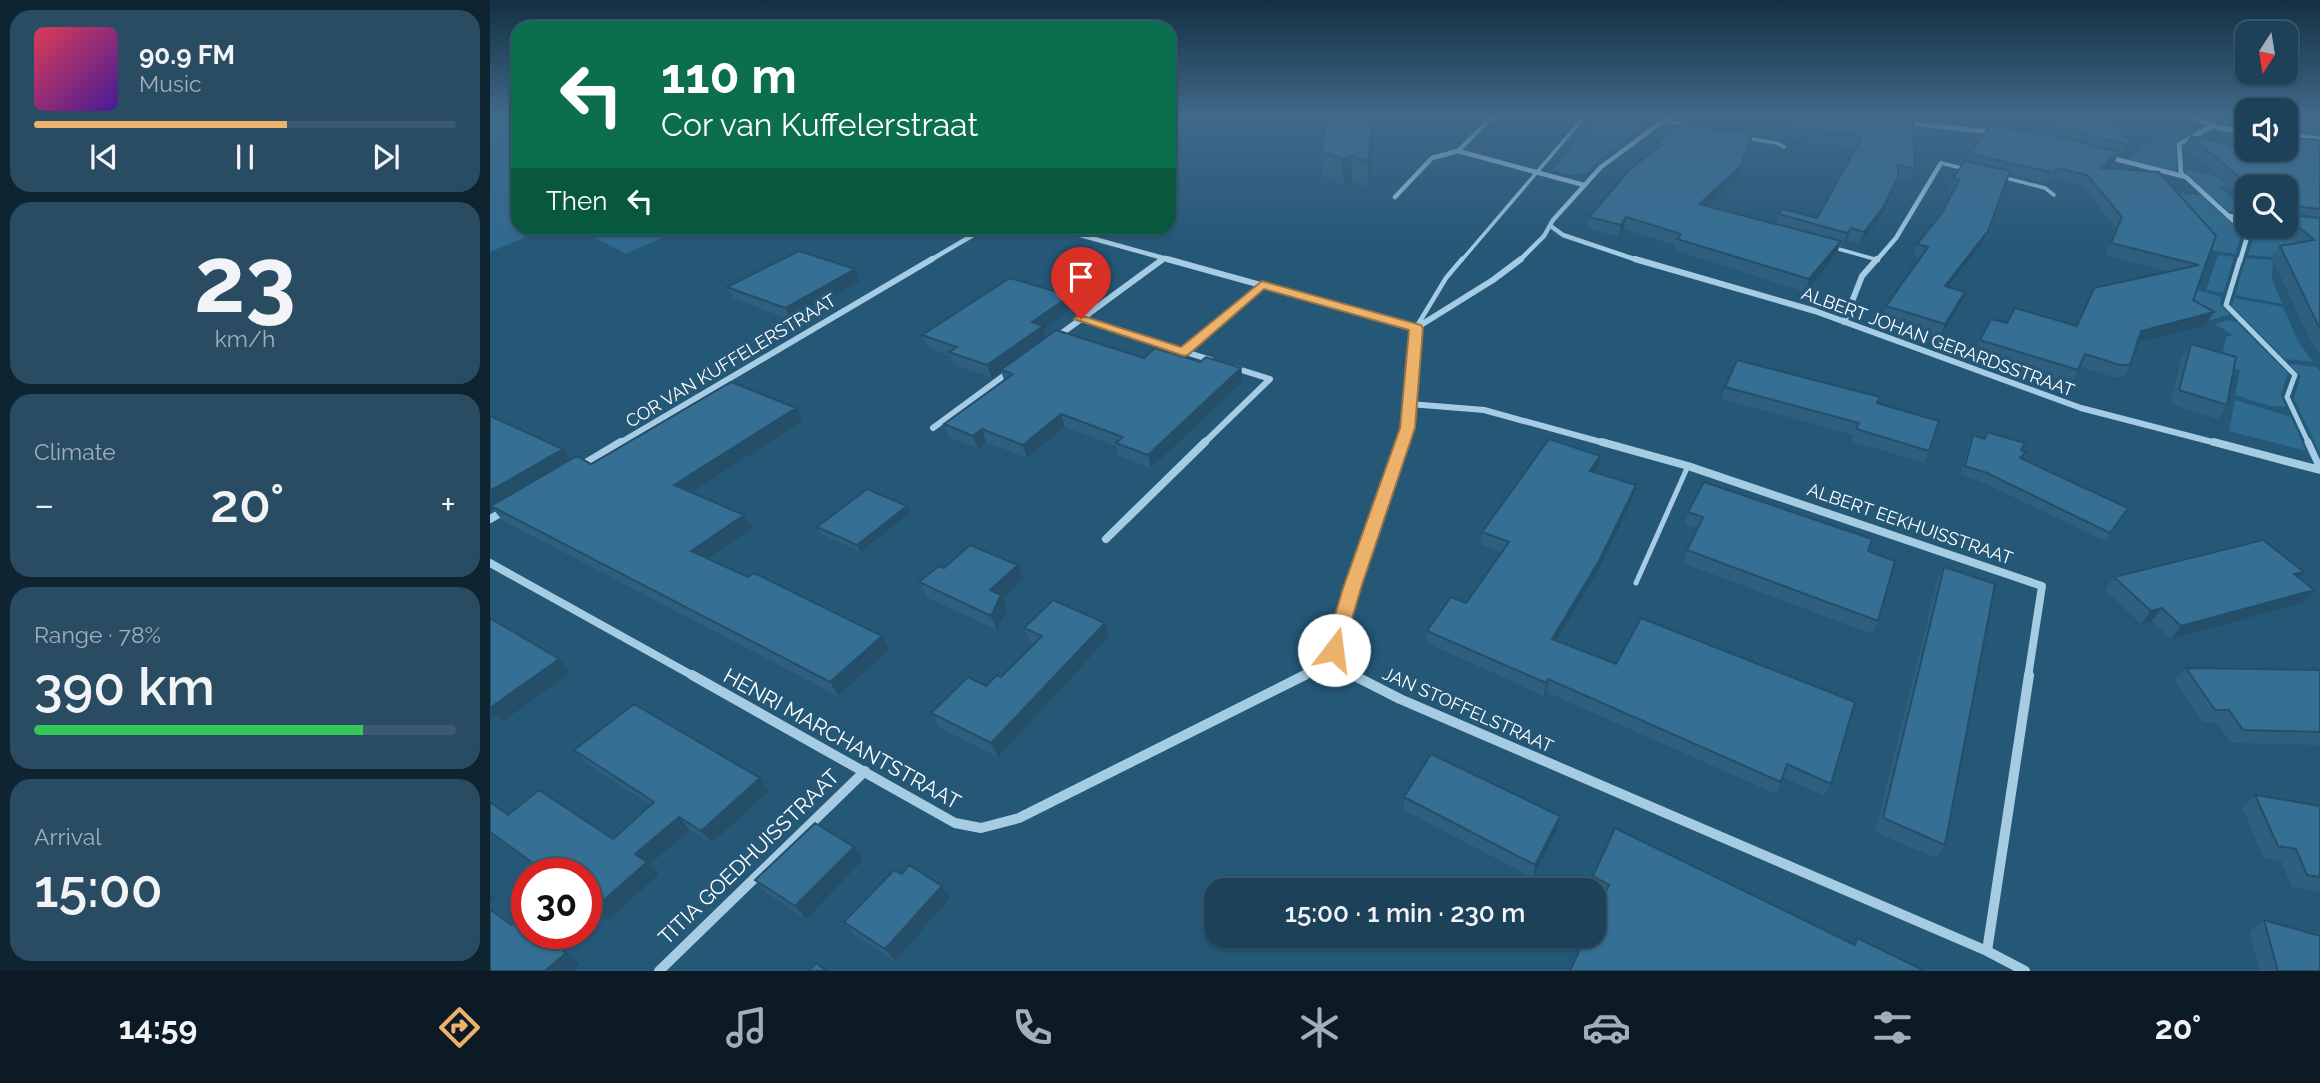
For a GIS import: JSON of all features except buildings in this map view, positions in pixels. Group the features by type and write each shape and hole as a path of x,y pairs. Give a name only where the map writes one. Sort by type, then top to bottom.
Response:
{"street":[{"path":"1395,197 1429,161"},
{"path":"1497,161 1584,185"},
{"path":"1081,235 1416,328 1529,255 1552,228 1553,220 1609,161"},
{"path":"2126,161 2186,177"},
{"path":"2180,161 2181,173 2248,234 2226,305 2295,375 2287,397 2320,469"},
{"path":"1844,322 1862,276 1896,238 1941,163"},
{"path":"2228,216 2235,216"},
{"name":"ALBERT JOHAN GERARDSSTRAAT","path":"1552,228 1563,235 1655,266 1798,306 2081,408 2320,469"},
{"name":"COR VAN KUFFELERSTRAAT","path":"577,468 973,235"},
{"path":"1048,344 1165,258"},
{"path":"1184,352 1262,285"},
{"path":"1081,319 1270,379 1106,538"},
{"path":"1337,659 1335,641 1407,428 1416,328"},
{"path":"933,428 1014,369"},
{"name":"ALBERT EEKHUISSTRAAT","path":"1410,404 1484,410 1688,466 2042,586 1987,951"},
{"path":"490,519 512,506"},
{"name":"HENRI MARCHANTSTRAAT","path":"490,563 865,771 955,824 981,828 1019,818 1337,659"},
{"name":"JAN STOFFELSTRAAT","path":"1337,659 1354,676 1400,699 1987,951 2025,971"},
{"name":"TITIA GOEDHUISSTRAAT","path":"659,971 865,771"}],"lane":[{"path":"1416,328 1446,278 1547,161"},
{"path":"1941,163 1966,169"},
{"path":"1991,175 2041,187 2054,195"},
{"path":"1829,246 1878,260"},
{"path":"1636,583 1688,466"}],"shaded area":[{"path":"490,161 511,161 511,235 531,235 490,252"},
{"path":"1560,161 1597,161 1586,173 1569,175 1553,170"},
{"path":"2129,161 2176,161 2176,173"},
{"path":"2185,169 2218,177 2228,186 2219,187 2235,200 2235,212 2227,210 2186,173"},
{"path":"2168,193 2201,195 2235,227 2235,238 2240,238 2235,254 2203,249"},
{"path":"2298,233 2319,244 2274,252 2273,257 2248,255 2253,238 2298,238"},
{"path":"590,235 668,235 626,254"},
{"path":"2218,255 2234,257 2223,293 2206,290"},
{"path":"2246,258 2273,260 2272,279 2282,304 2235,295"},
{"path":"2182,286 2222,297 2220,304 2230,315 2209,320 2158,291"},
{"path":"2234,298 2283,307 2298,341 2313,362 2285,359 2232,306"},
{"path":"2227,320 2236,322 2288,373 2281,395 2286,407 2270,406 2235,395 2240,370 2220,365 2226,337 2233,335 2215,324"},
{"path":"2289,364 2317,367 2320,371 2320,454 2294,398 2301,376"},
{"path":"2235,400 2291,417 2306,451 2229,431"}],"route":[{"path":"1081,319 1184,352 1262,285 1416,328 1407,428 1352,588 1334,650"}]}
